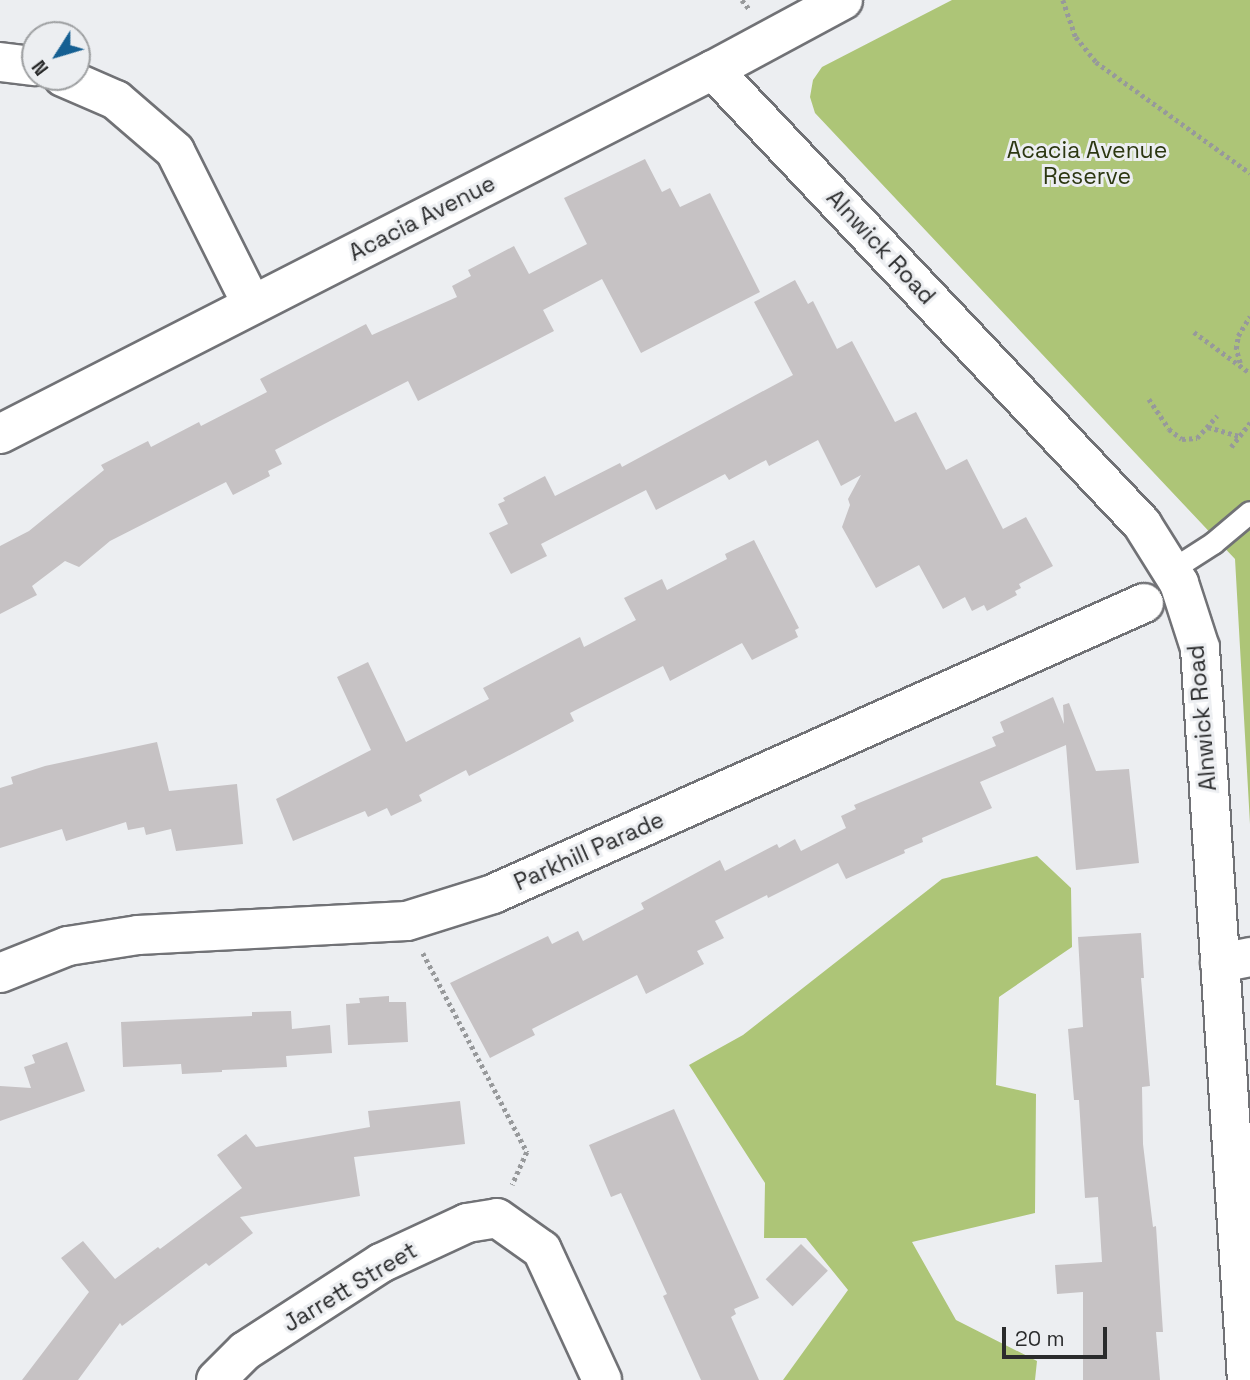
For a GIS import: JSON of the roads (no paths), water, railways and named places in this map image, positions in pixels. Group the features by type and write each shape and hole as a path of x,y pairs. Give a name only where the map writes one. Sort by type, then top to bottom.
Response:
{"street":[{"name":"Acacia Avenue","path":"0,434 843,0"},
{"path":"0,62 21,64"},
{"name":"Alnwick Road","path":"713,69 1142,524 1180,583 1200,648 1235,960 1247,1380"},
{"path":"91,89 116,100 175,151 252,305"},
{"name":"Parkhill Parade","path":"0,973 68,946 138,935 407,921 493,894 1144,603"},
{"name":"Jarrett Street","path":"216,1380 245,1351 381,1263 467,1223 497,1218 542,1250 602,1380"}],"lane":[{"path":"1171,570 1213,543 1250,512"}],"park label":[{"name":"Acacia Avenue Reserve","path":"1087,163"}]}
